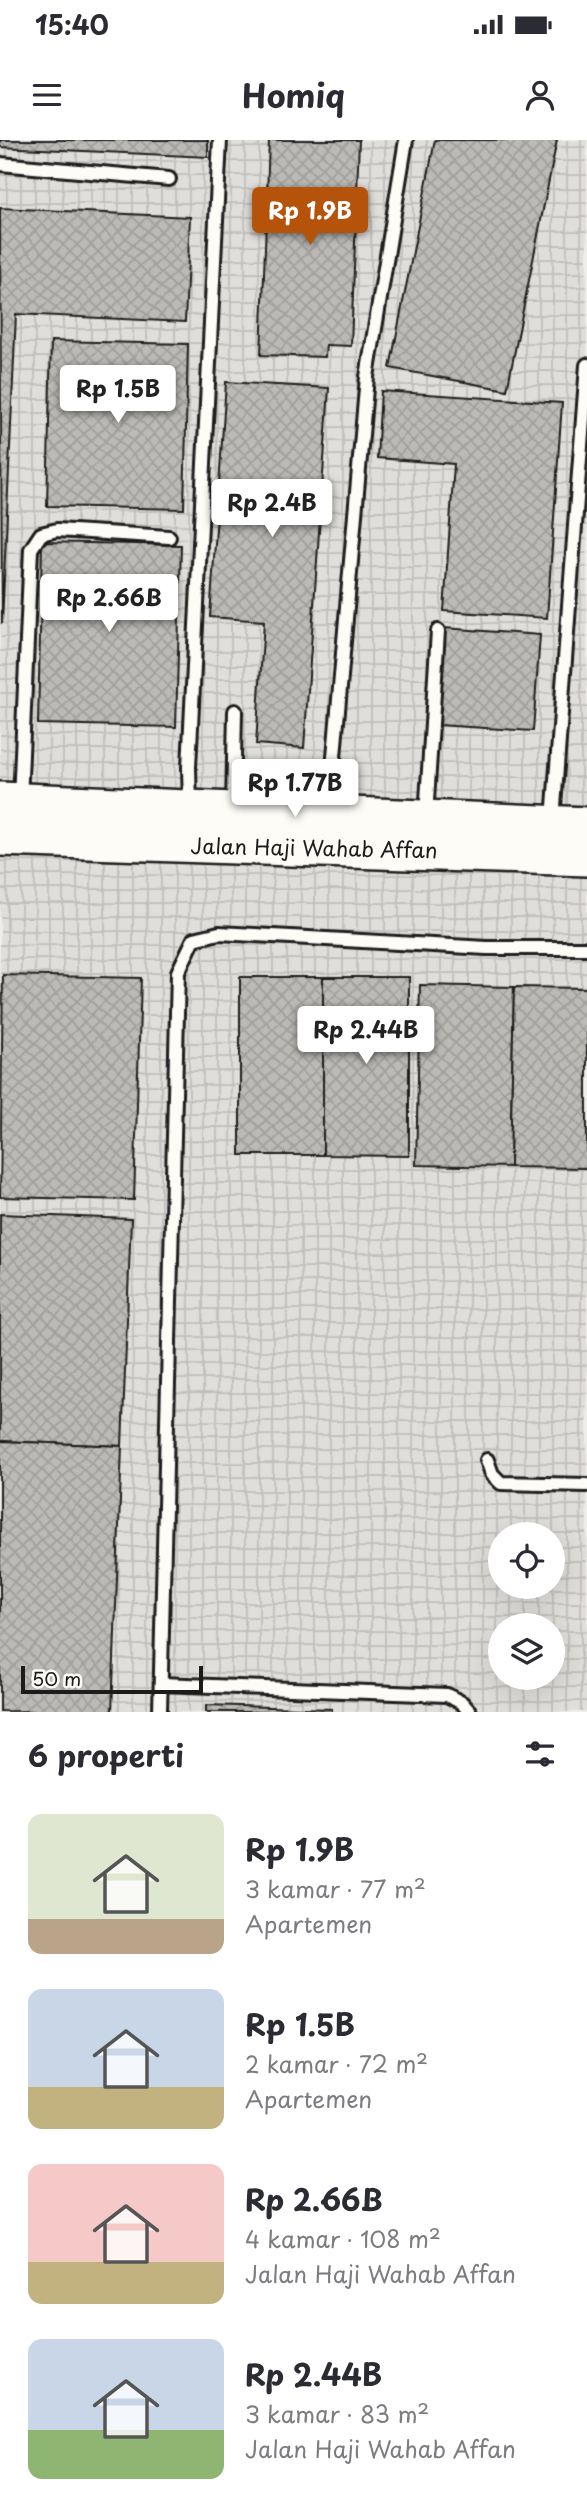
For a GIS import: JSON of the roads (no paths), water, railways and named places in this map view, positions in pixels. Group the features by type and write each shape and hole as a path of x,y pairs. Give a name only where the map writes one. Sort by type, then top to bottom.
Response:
{"street":[{"name":"Jalan Haji Wahab Affan","path":"10,801 191,827 233,811 329,815 426,835 587,857"},
{"name":"Jalan Haji Wahab Affan","path":"0,837 191,827 426,835 570,825"}],"lane":[{"path":"191,827 189,767 219,140"},
{"path":"329,815 367,377 406,140"},
{"path":"0,164 169,179"},
{"path":"570,825 587,365"},
{"path":"10,801 31,549 41,534 57,530 169,537"},
{"path":"426,835 438,631"},
{"path":"233,811 235,711"},
{"path":"160,1712 178,972 194,939 219,933 487,948 587,948"},
{"path":"487,1460 492,1474 502,1483 587,1485"},
{"path":"161,1684 447,1695 462,1703 470,1712"}]}
